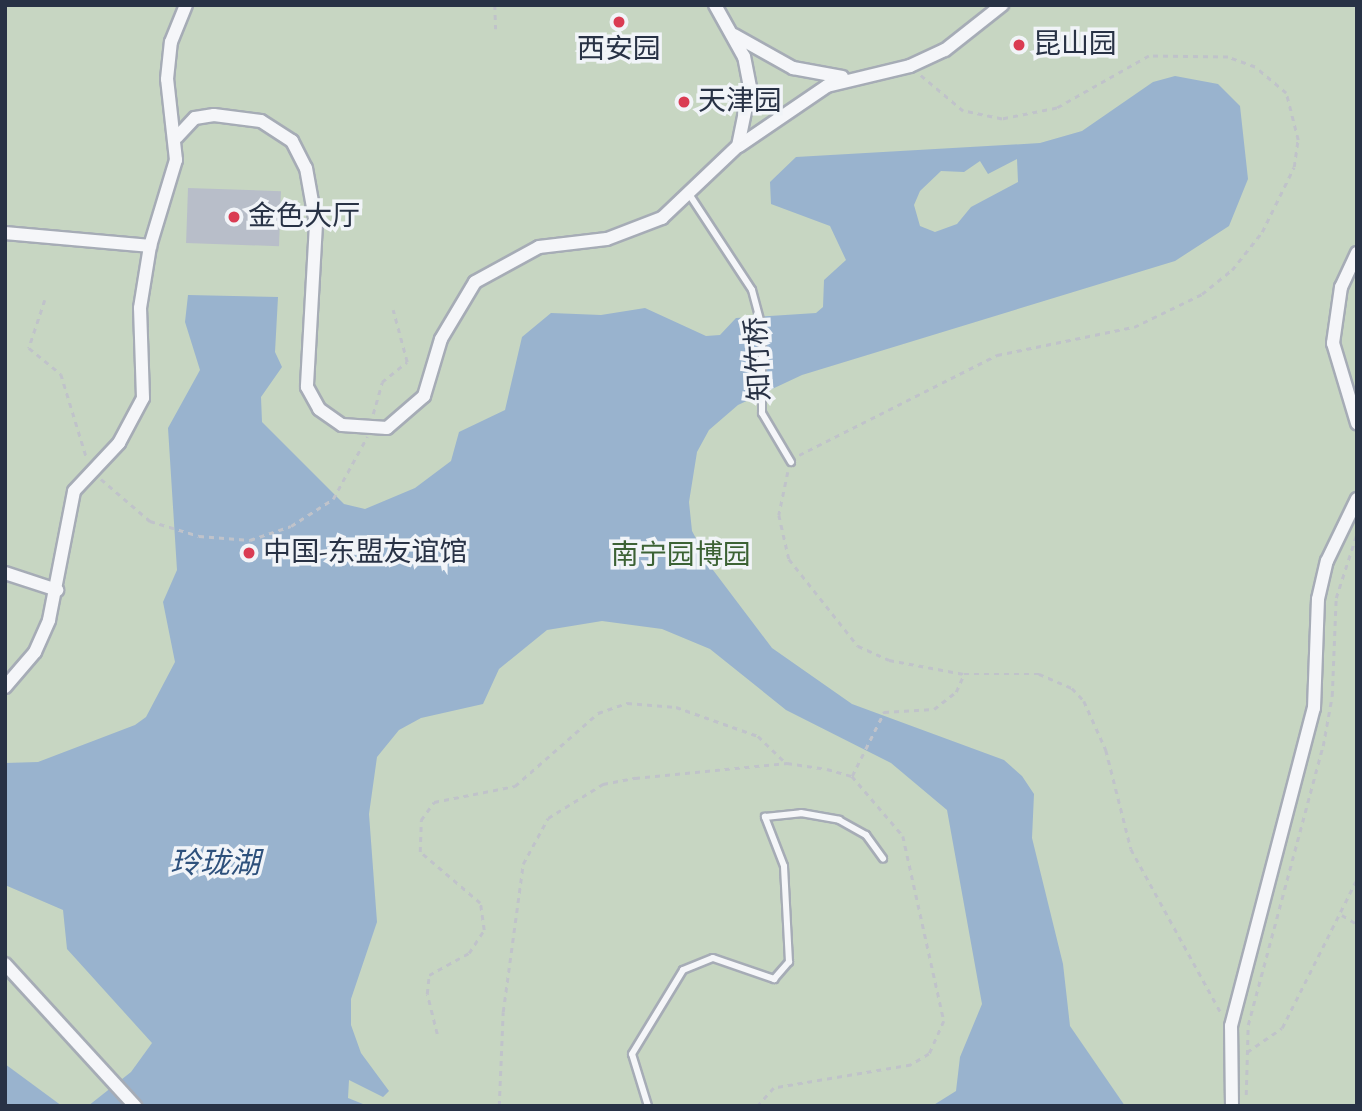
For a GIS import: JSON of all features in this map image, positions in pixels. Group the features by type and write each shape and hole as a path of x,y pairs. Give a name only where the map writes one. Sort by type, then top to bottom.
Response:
{"street":[{"path":"5,687 35,652 57,590 67,508 119,443 143,398 140,308 150,246 173,179 177,137 167,79 171,41 186,5"},
{"path":"715,5 730,32 750,87 738,146"},
{"path":"177,137 195,118 214,116 261,121 292,141 306,168 316,224 307,387 329,418 369,430 396,423 424,396 454,314 475,282 496,267 539,247 630,232 691,197 738,146 783,111 853,78 909,66 978,29 1002,5"},
{"path":"730,32 793,68 853,78"},
{"path":"5,233 150,246"},
{"path":"1357,253 1340,287 1333,343 1357,423"},
{"path":"1231,1106 1231,1026 1314,708 1318,599 1327,561 1357,499"},
{"path":"5,573 57,590"},
{"path":"5,964 59,1029 135,1106"}],"lane":[{"name":"知竹桥","path":"691,197 752,290 762,327 762,413 791,462"},
{"path":"648,1106 632,1054 683,970 713,958 774,979 789,962 784,866 765,817 802,813 839,820 866,835 883,858"}],"path":[{"path":"495,5 496,29"},
{"path":"909,66 963,111 1002,119 1057,108 1149,56 1181,52 1228,57 1255,67 1286,93 1298,140 1294,167 1262,232 1232,270 1202,294 1135,327 997,355 898,410 848,427 791,462 780,537 800,577 858,646 889,660 964,674 1039,674 1073,688 1084,701 1106,750 1131,849 1231,1026"},
{"path":"45,300 29,348 61,374 81,450 110,492 150,522 199,536 250,540 291,526 333,499 363,456 382,382 407,362 393,310"},
{"path":"852,776 884,712 934,709 956,692 964,674"},
{"path":"437,1034 429,975 469,953 484,930 480,903 420,852 421,820 434,802 515,786 583,724 627,703 676,707 758,736 786,764"},
{"path":"499,1106 502,1024 523,864 548,818 603,784 786,764 852,776 892,821 914,863 944,1021 929,1054 911,1065 774,1088 758,1106"},
{"path":"1230,1056 1255,1050 1282,1028 1329,925 1342,915 1357,879"},
{"path":"1342,915 1357,923"}],"green space":[{"name":"南宁园博园","path":"5,5 1357,5 1357,1106 5,1106"}],"water":[{"name":"玲珑湖","path":"1175,76 1218,84 1240,106 1248,179 1229,226 1175,261 802,375 738,405 709,430 697,452 689,502 692,531 713,570 772,648 852,704 1004,760 1022,776 1034,794 1032,838 1063,964 1070,1026 1125,1106 932,1106 956,1091 960,1057 982,1004 947,810 891,763 786,710 710,649 662,629 602,621 547,630 499,669 483,704 421,718 399,730 377,757 369,814 377,922 351,999 351,1025 361,1053 389,1091 383,1097 349,1080 348,1098 368,1106 88,1106 131,1072 152,1043 67,949 63,910 5,885 5,763 38,762 135,725 146,717 175,662 163,602 177,570 168,428 200,370 185,322 188,295 278,297 275,352 282,367 261,397 262,422 344,504 365,509 415,488 451,461 459,432 505,410 522,337 551,313 601,315 645,308 706,336 720,335 736,318 816,313 823,307 824,280 846,260 830,226 771,204 770,182 796,157 1040,143 1082,131 1153,82","holes":["1017,159 1018,182 971,207 957,224 935,232 920,226 914,205 920,191 941,171 964,172 980,161 988,174"]},
{"path":"5,1064 62,1106 5,1106"}],"building":[{"name":"金色大厅","path":"188,188 281,191 279,246 186,243"}],"place":[{"name":"西安园","path":"619,22"},
{"name":"昆山园","path":"1019,45"},
{"name":"天津园","path":"684,102"},
{"name":"金色大厅","path":"234,217"},
{"name":"中国-东盟友谊馆","path":"249,553"}]}
